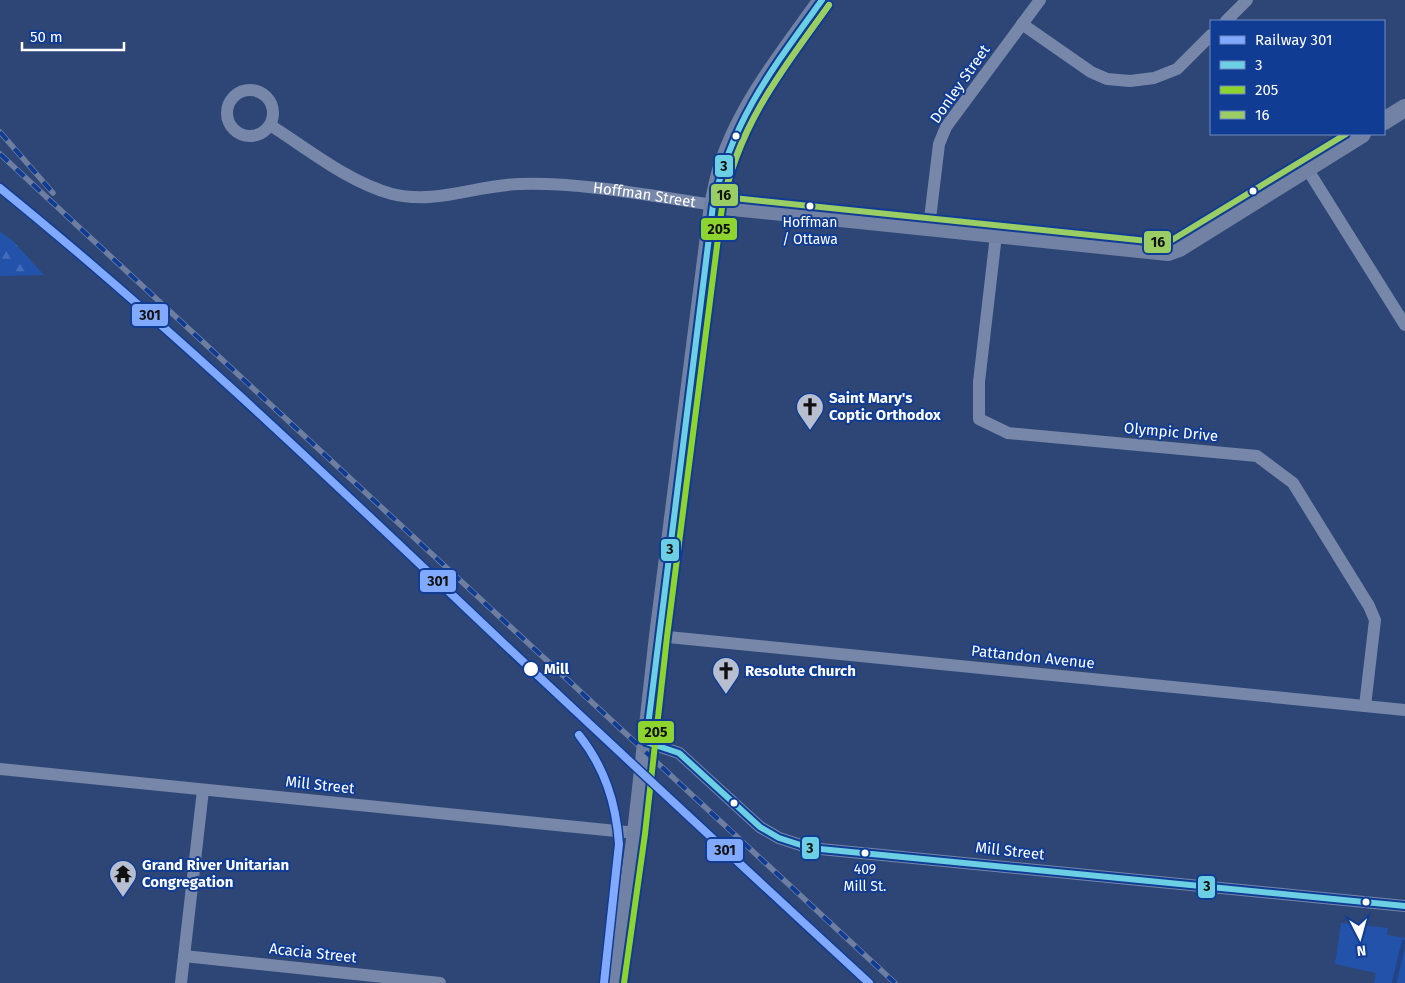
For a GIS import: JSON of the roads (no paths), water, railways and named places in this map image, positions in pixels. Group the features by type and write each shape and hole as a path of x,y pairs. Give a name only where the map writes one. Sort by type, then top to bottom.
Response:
{"main road":[{"path":"615,983 636,833 658,636 713,204 722,167 732,140 765,81 822,0"},
{"path":"1385,120 1405,108"},
{"name":"Hoffman Street","path":"713,204 1168,252 1179,248 1306,167 1360,135"}],"street":[{"name":"Donley Street","path":"929,227 939,144 946,127 1040,0"},
{"path":"1227,20 1247,0"},
{"path":"1022,24 1091,72 1107,79 1130,82 1154,78 1177,69 1210,36"},
{"name":"Hoffman Street","path":"270,126 356,180 378,189 404,196 428,198 499,186 536,184 713,204"},
{"path":"1306,167 1405,324"},
{"name":"Olympic Drive","path":"996,235 979,382 979,419 1008,433 1257,456 1293,483 1370,606 1375,620 1365,706"},
{"name":"Pattandon Avenue","path":"658,636 1405,710"},
{"name":"Mill Street","path":"646,742 679,753 760,827 779,838 810,848 1405,906"},
{"name":"Mill Street","path":"0,769 636,833"},
{"path":"181,983 203,790"},
{"name":"Acacia Street","path":"184,956 440,983"}],"waterway":[{"path":"1394,983 1404,942"}],"railway":[{"path":"0,132 53,193"},
{"path":"0,154 895,983"}],"rail line":[{"name":"301","path":"0,188 125,293 246,401 869,983"},
{"name":"301","path":"579,735 596,760 608,786 615,814 619,844 604,983"}],"place":[{"name":"Hoffman / Ottawa","path":"810,206"},
{"name":"Saint Mary's Coptic Orthodox","path":"810,431"},
{"name":"Mill","path":"531,669"},
{"name":"Resolute Church","path":"726,695"},
{"name":"409 Mill St.","path":"865,853"},
{"name":"Grand River Unitarian Congregation","path":"123,898"}]}
